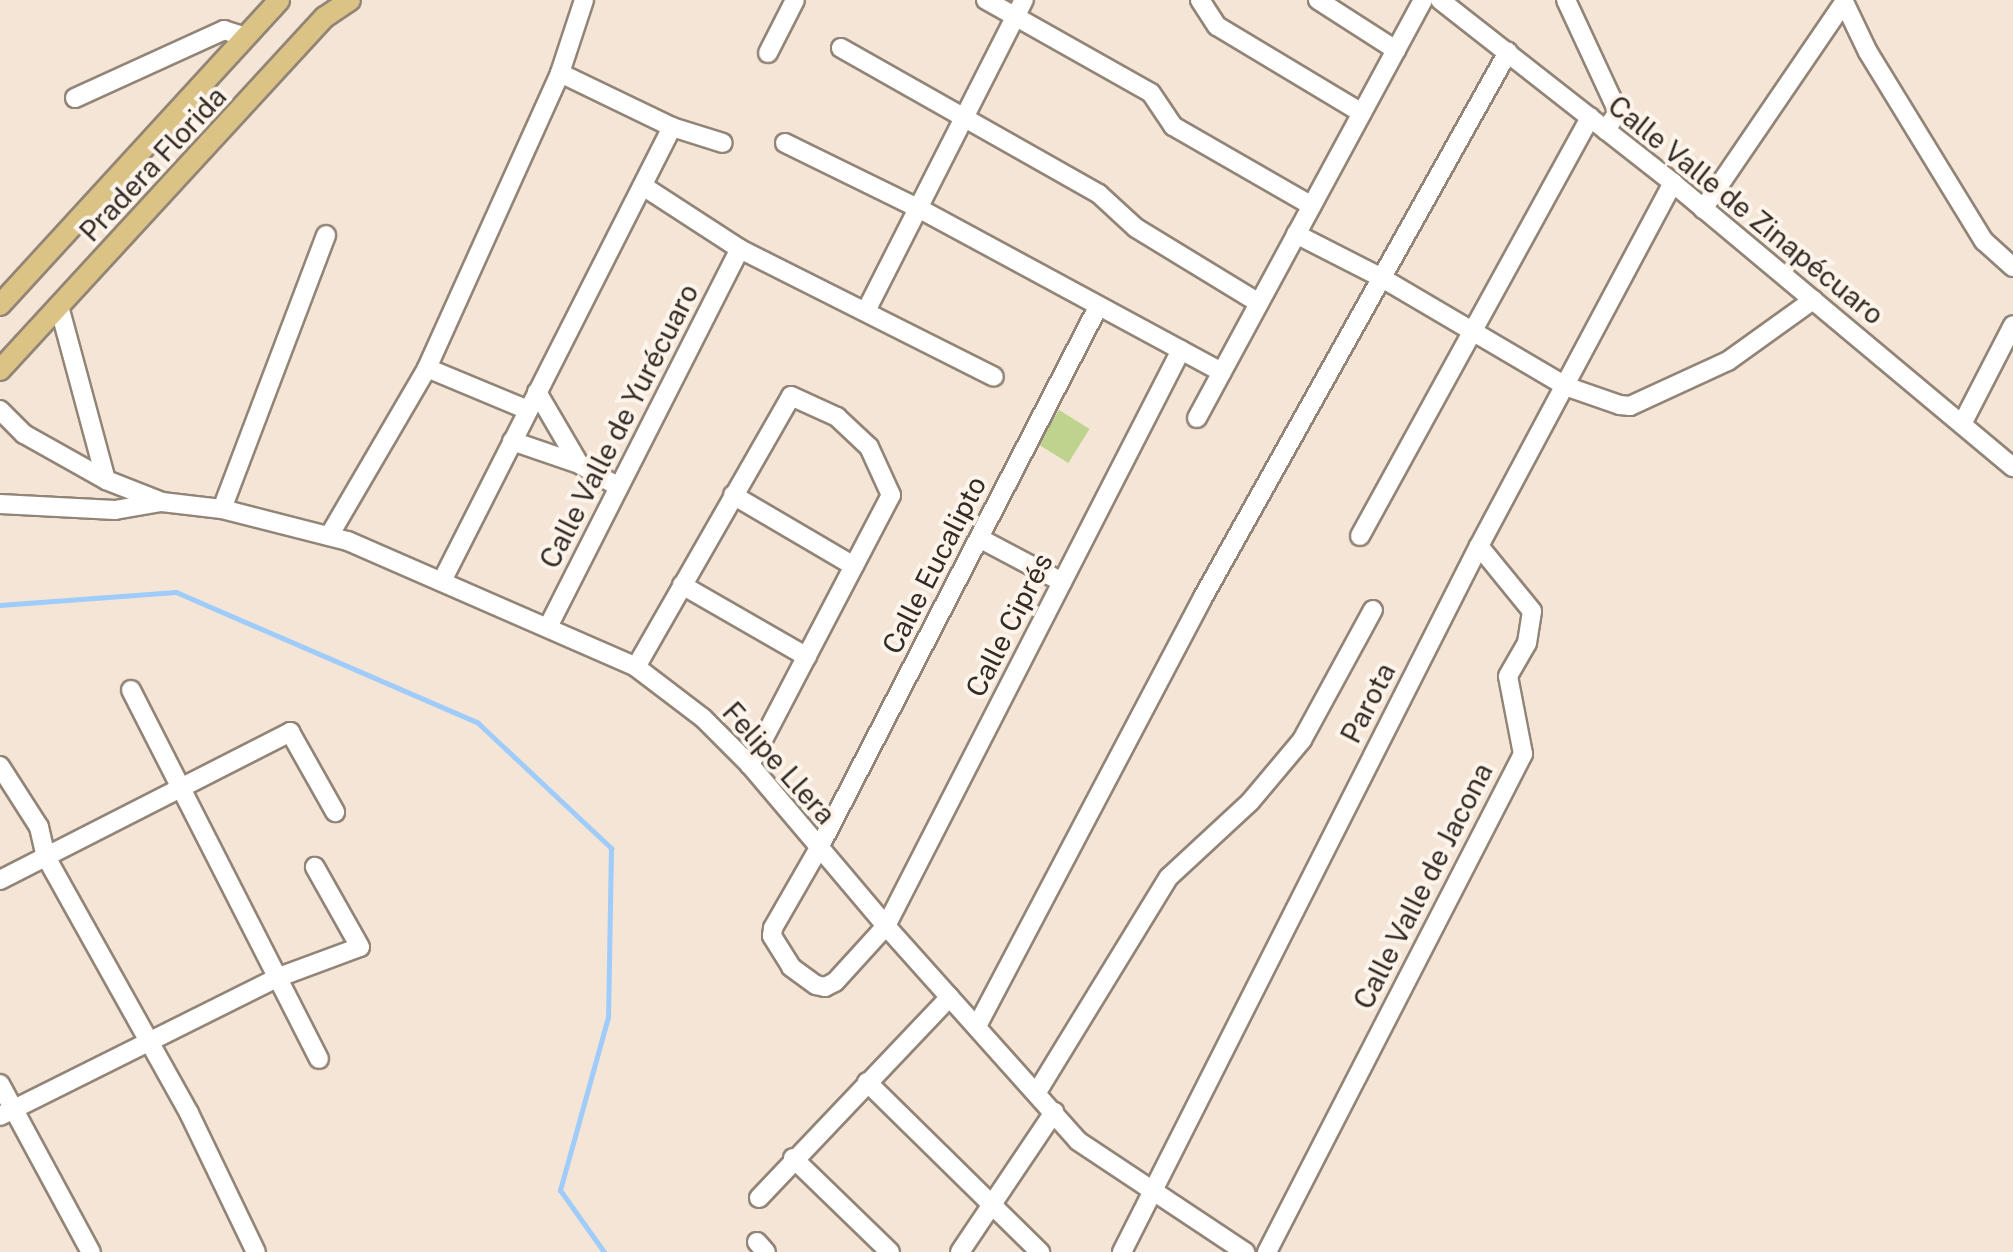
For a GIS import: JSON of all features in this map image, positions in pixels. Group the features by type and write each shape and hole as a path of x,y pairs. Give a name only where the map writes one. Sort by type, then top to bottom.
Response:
{"main road":[{"name":"Pradera Florida","path":"0,305 279,0"},
{"name":"Pradera Florida","path":"0,370 325,17 350,0"}],"street":[{"path":"329,536 427,368 560,73 584,0"},
{"path":"768,54 795,0"},
{"path":"986,0 1152,93 1173,126 1312,206"},
{"path":"866,310 1024,0"},
{"path":"1200,0 1217,26 1362,113"},
{"path":"1318,0 1396,50"},
{"path":"1197,418 1424,0"},
{"name":"Calle Valle de Zinapécuaro","path":"1440,0 1672,183 2013,466"},
{"path":"1566,0 1618,112 1606,130"},
{"path":"1703,209 1844,2"},
{"path":"1844,2 1868,52 1984,241 2013,268"},
{"path":"76,98 224,30 246,36"},
{"path":"840,48 1100,194 1136,228 1259,303"},
{"path":"977,1026 1202,599 1508,52"},
{"path":"560,73 672,127 723,142"},
{"path":"1360,536 1590,118"},
{"path":"442,581 672,127"},
{"path":"786,143 920,209 1222,372"},
{"name":"Parota","path":"1122,1252 1479,546 1672,183"},
{"path":"642,186 740,249 994,377"},
{"path":"222,509 326,234"},
{"path":"1296,234 1382,278 1565,386 1630,406 1728,361 1813,300"},
{"name":"Calle Valle de Yurécuaro","path":"548,627 740,249"},
{"path":"59,306 106,480"},
{"name":"Calle Eucalipto","path":"886,926 825,988 791,967 772,936 1098,307"},
{"path":"1962,424 2013,325"},
{"name":"Calle Ciprés","path":"886,926 1181,350"},
{"path":"427,368 528,410"},
{"path":"537,392 579,464"},
{"path":"636,667 791,396 837,417 869,447 891,495 750,765"},
{"name":"Felipe Llera","path":"0,410 24,434 106,480 162,502 222,509 329,536 636,667 703,718 750,765 886,926 1078,1141 1245,1252"},
{"path":"512,441 579,464 619,488"},
{"path":"733,495 854,566"},
{"path":"0,504 115,510 162,502"},
{"path":"979,538 1062,582"},
{"name":"Calle Valle de Jacona","path":"1268,1252 1522,754 1508,676 1527,643 1532,611 1479,546"},
{"path":"682,585 807,656"},
{"path":"1037,1092 1170,878 1250,802 1302,740 1373,610"},
{"path":"131,690 320,1059"},
{"path":"0,880 290,732 335,812"},
{"path":"0,766 39,827 46,857 189,1114 256,1252"},
{"path":"7,1112 280,976 360,947 315,866"},
{"path":"759,1198 950,996"},
{"path":"867,1082 1040,1252"},
{"path":"0,1084 7,1112 90,1252"},
{"path":"960,1252 1054,1112"},
{"path":"793,1158 890,1252"}],"green space":[{"path":"1059,410 1090,429 1068,463 1038,444"}],"waterway":[{"path":"0,605 176,592 478,723 611,848 608,1017 560,1190 604,1252"}]}
